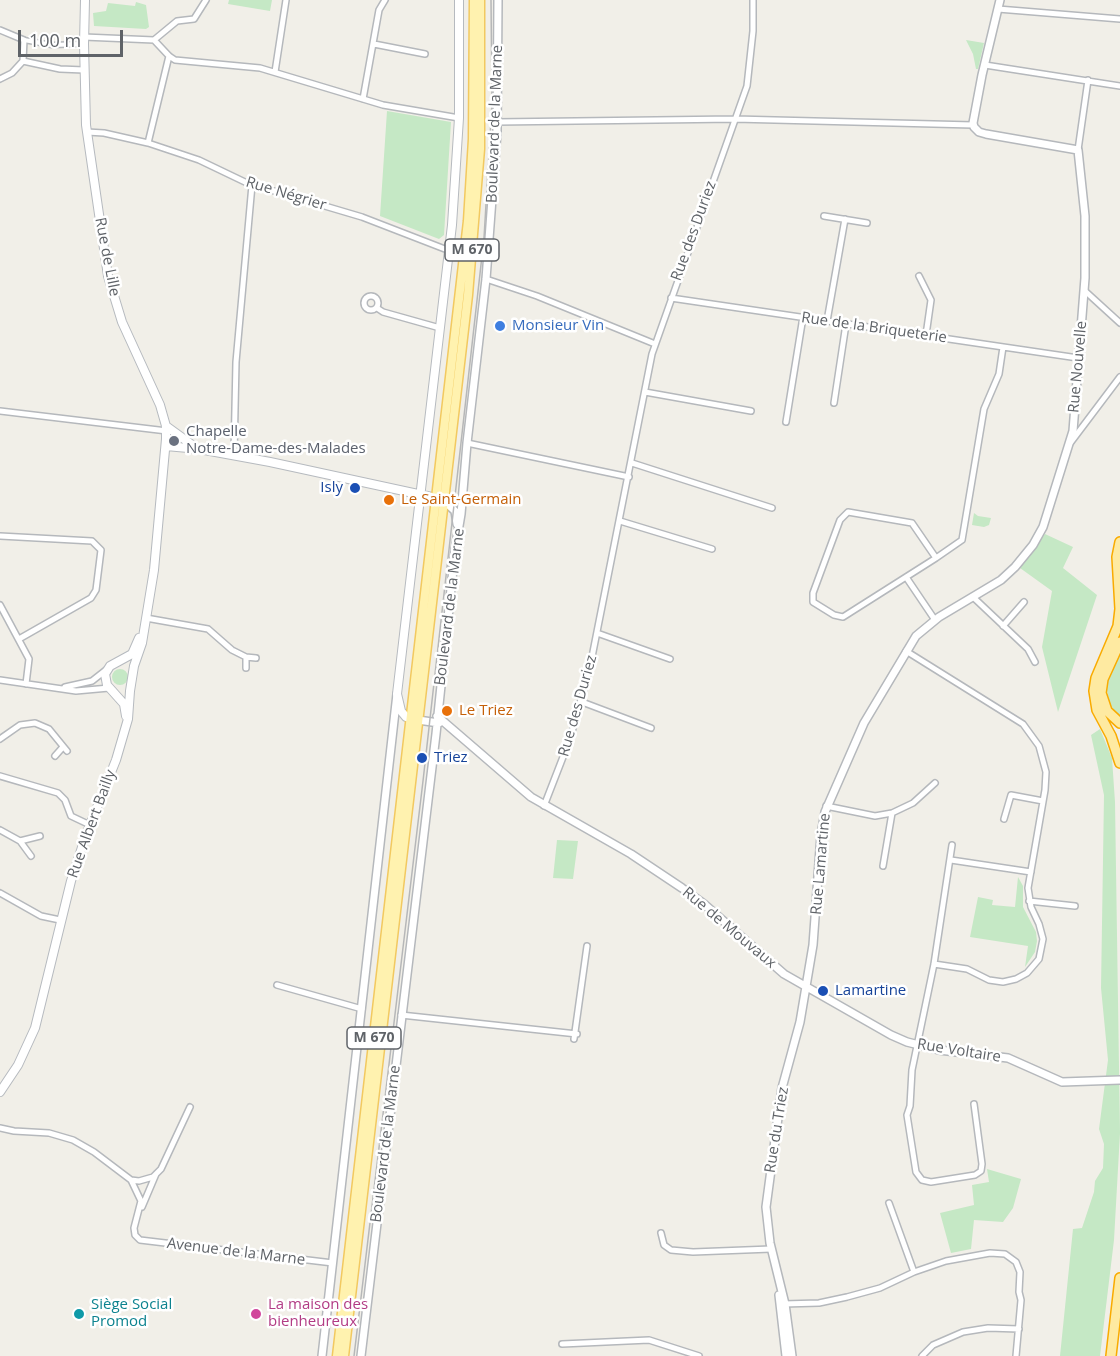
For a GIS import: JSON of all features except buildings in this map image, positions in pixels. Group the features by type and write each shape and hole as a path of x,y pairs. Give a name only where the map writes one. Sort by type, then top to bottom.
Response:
{"highway":[{"path":"1120,542 1118,626 1096,678 1094,691 1097,710 1112,736 1120,763"},
{"path":"1120,642 1103,679 1101,693 1107,711 1120,723"},
{"path":"1110,1354 1120,1278"}],"main road":[{"name":"Rue de Lille","path":"85,0 84,70 87,132 110,285 123,322 152,385 167,429 155,561 146,618"},
{"name":"Boulevard de la Marne","path":"344,1356 415,720 432,497 441,328 450,251 459,118 459,0"},
{"name":"Boulevard de la Marne","path":"397,694 415,532 439,483 471,187 475,83 474,0"},
{"name":"Boulevard de la Marne","path":"432,497 468,295 478,184 481,87 480,0"},
{"path":"167,429 199,449"},
{"path":"166,446 234,455 432,497"},
{"path":"125,729 125,708 122,700 104,678 107,669 128,657 134,650 146,618"},
{"name":"Rue Albert Bailly","path":"0,1092 18,1065 33,1034 73,874 114,767 125,729 129,714 134,666 142,643 146,618"},
{"path":"111,689 124,691 133,680 127,665 116,663"},
{"path":"397,694 400,711 415,720"},
{"name":"Boulevard de la Marne","path":"337,1356 415,720"}],"street":[{"path":"0,30 24,40 52,45 84,40 154,40 177,21 194,20 206,0"},
{"path":"275,72 286,0"},
{"path":"363,99 379,10 385,0"},
{"name":"Boulevard de la Marne","path":"361,1356 461,514 486,279 497,123 498,0"},
{"name":"Rue des Duriez","path":"544,806 582,702 655,344 747,82 753,32 753,0"},
{"path":"973,125 1000,0"},
{"path":"998,9 1120,19"},
{"path":"0,79 12,73 23,62 24,40"},
{"path":"154,40 169,56 179,61 249,66 393,107 459,118"},
{"path":"374,44 425,54"},
{"path":"148,143 169,56"},
{"path":"23,62 60,69 84,70"},
{"path":"985,65 1120,86"},
{"path":"497,123 735,119 973,125 982,133 1078,150 1088,80"},
{"name":"Rue Négrier","path":"87,132 104,133 148,143 199,160 252,185 362,217 450,251"},
{"name":"Rue Nouvelle","path":"973,597 996,584 1010,572 1033,544 1042,527 1071,444 1084,291 1085,216 1078,150"},
{"path":"234,455 236,370 252,185"},
{"path":"824,216 867,223"},
{"path":"827,321 845,219"},
{"path":"918,276 931,300 926,335"},
{"path":"486,279 537,296 655,344"},
{"path":"1084,291 1120,323"},
{"name":"Rue de la Briqueterie","path":"670,298 1078,358"},
{"path":"377,308 383,312 441,328"},
{"path":"786,422 803,317"},
{"path":"834,404 846,324"},
{"path":"936,558 912,523 848,512 842,517 812,599 816,606 838,617 843,617 936,558 964,538 984,409 999,374 1003,347"},
{"path":"1071,444 1120,377"},
{"path":"645,392 752,411"},
{"path":"0,411 167,429"},
{"path":"467,442 629,477"},
{"path":"632,463 772,508"},
{"path":"432,497 450,504 456,516 455,550"},
{"path":"620,521 712,549"},
{"path":"0,536 92,541 101,550 96,590 91,598 19,639"},
{"path":"906,577 935,620"},
{"path":"973,597 1028,649 1035,662"},
{"name":"Rue Lamartine","path":"806,987 814,936 820,835 826,806 853,745 916,636 935,620 973,597"},
{"path":"1003,626 1024,602"},
{"path":"0,605 29,659 26,684"},
{"path":"146,618 208,629 232,650 246,657 255,658"},
{"path":"597,633 670,659"},
{"path":"906,651 1027,728 1044,762 1046,778 1031,872 1029,901 1042,931 1043,939 1039,959 1027,973 1009,981 996,981 967,969 934,964"},
{"path":"246,657 246,668"},
{"path":"60,688 92,681 107,669"},
{"path":"0,680 81,691 100,687 111,689"},
{"name":"Boulevard de la Marne","path":"322,1356 397,694"},
{"path":"582,702 651,728"},
{"path":"415,720 437,719"},
{"name":"Rue de Mouvaux","path":"437,719 544,806 621,849 697,898 770,964 806,987"},
{"path":"0,739 20,725 35,723 49,729 65,749 55,756"},
{"path":"0,776 58,793 65,800 71,816 90,825"},
{"path":"826,806 875,816 892,813 908,807 934,783"},
{"path":"1004,819 1011,795 1043,801"},
{"path":"883,866 892,813"},
{"path":"0,830 20,841 31,856"},
{"path":"20,841 40,836"},
{"path":"952,845 934,964 911,1075 907,1121 916,1172 922,1180 931,1182 975,1175 981,1171 974,1104"},
{"path":"951,860 1031,872"},
{"path":"0,892 41,916 60,920"},
{"path":"1029,901 1075,906"},
{"path":"401,1016 575,1036 588,946"},
{"path":"277,985 362,1009"},
{"name":"Rue Voltaire","path":"806,987 891,1035 917,1045 946,1051 1002,1057 1062,1082 1120,1080"},
{"name":"Rue du Triez","path":"792,1356 766,1216 782,1088 800,1022 806,987"},
{"path":"140,1211 190,1107"},
{"path":"0,1128 10,1131 49,1133 79,1142 131,1180 140,1197 140,1211"},
{"path":"131,1180 144,1180 156,1174"},
{"path":"890,1203 914,1272"},
{"name":"Avenue de la Marne","path":"140,1211 134,1228 135,1235 140,1240 333,1263"},
{"path":"661,1233 664,1245 671,1250 693,1252 771,1249"},
{"path":"783,1304 819,1303 853,1296 896,1282 914,1272 960,1258 992,1253 1010,1256 1016,1262 1020,1272 1019,1290 1022,1300 1016,1356"},
{"name":"Rue du Triez","path":"783,1304 786,1356"},
{"path":"922,1356 930,1347 963,1332 988,1328 1019,1329"},
{"path":"562,1344 649,1340 699,1356"}],"green space":[{"path":"229,0 272,0 270,11 228,4"},
{"path":"136,2 146,5 149,27 146,29 94,26 93,13 106,11 108,3 135,6"},
{"path":"966,40 984,43 978,69 976,69 973,54"},
{"path":"387,111 451,122 444,235 439,239 380,216"},
{"path":"974,513 991,518 989,525 984,527 972,525"},
{"path":"1045,534 1073,547 1063,568 1097,595 1058,712 1042,647 1052,591 1020,568"},
{"path":"1120,651 1120,717 1110,705 1106,686"},
{"path":"117,669 123,669 128,677 126,683 117,685 112,680 112,674"},
{"path":"1100,729 1112,758 1115,802 1120,1133 1114,1240 1100,1356 1060,1356 1073,1229 1082,1228 1094,1192 1095,1181 1103,1168 1104,1144 1099,1129 1108,1060 1101,988 1104,795 1091,735"},
{"path":"557,840 578,841 573,879 553,878"},
{"path":"1018,877 1023,886 1023,907 1036,932 1037,941 1035,952 1025,967 1028,946 970,937 978,897 993,900 992,905 1015,907"},
{"path":"987,1169 1021,1179 1013,1208 1003,1222 974,1220 971,1249 951,1253 940,1213 974,1205 972,1185 989,1182"}],"tram line":[{"path":"354,1356 423,781 484,238 492,103 491,0"}],"place":[{"name":"Monsieur Vin","path":"500,326"},
{"name":"Chapelle Notre-Dame-des-Malades","path":"174,441"},
{"name":"Isly","path":"355,488"},
{"name":"Le Saint-Germain","path":"389,500"},
{"name":"Le Triez","path":"447,711"},
{"name":"Triez","path":"422,758"},
{"name":"Lamartine","path":"823,991"},
{"name":"Siège Social Promod","path":"79,1314"},
{"name":"La maison des bienheureux","path":"256,1314"}]}
